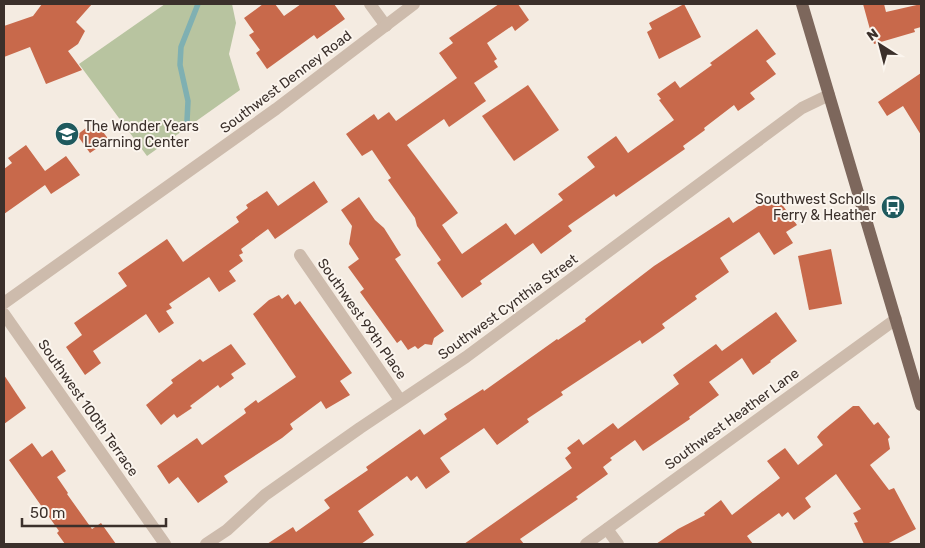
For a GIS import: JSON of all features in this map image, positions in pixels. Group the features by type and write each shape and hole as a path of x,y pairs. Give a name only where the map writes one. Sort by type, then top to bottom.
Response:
{"main road":[{"path":"802,4 921,404"}],"street":[{"path":"370,4 386,26"},
{"name":"Southwest Denney Road","path":"4,303 276,109 414,4"},
{"name":"Southwest Cynthia Street","path":"206,544 227,530 265,495 400,400 466,357 802,108 829,95"},
{"name":"Southwest 99th Place","path":"300,255 400,400"},
{"name":"Southwest 100th Terrace","path":"4,314 165,544"},
{"name":"Southwest Heather Lane","path":"586,544 896,319"},
{"path":"607,529 618,544"}],"green space":[{"path":"165,4 232,4 236,23 229,54 240,90 147,156 79,64"}],"building":[{"path":"42,4 92,4 76,22 85,31 78,44 68,51 82,70 46,84 30,47 4,57 4,26 33,16"},
{"path":"263,4 275,4 284,16 301,4 334,4 345,19 317,39 314,35 267,69 256,53 260,50 249,35 254,32 244,18"},
{"path":"499,4 518,4 529,20 515,31 512,26 487,43 497,59 494,61 498,67 474,83 486,101 449,127 444,119 407,145 458,213 442,225 462,254 506,223 515,235 563,200 558,194 595,167 587,157 616,136 628,153 674,120 659,100 661,99 657,94 675,81 680,88 712,65 710,63 757,29 776,54 766,61 776,74 750,93 755,99 738,111 734,105 683,146 685,149 616,197 614,194 568,226 572,231 541,254 533,243 480,281 482,284 462,298 437,263 441,260 417,226 415,218 388,180 391,178 372,150 362,156 346,134 374,114 378,120 389,112 396,121 457,78 439,53 453,43 449,38"},
{"path":"684,4 701,37 659,59 647,32 652,29 649,23"},
{"path":"863,4 884,4 886,12 921,4 921,27 914,29 915,32 874,44"},
{"path":"921,73 921,135 903,106 887,116 878,102"},
{"path":"528,85 559,130 514,161 482,116"},
{"path":"95,121 109,140 90,153 77,135"},
{"path":"26,145 45,171 66,156 80,175 51,194 45,185 4,214 4,169 12,163 8,158"},
{"path":"314,181 328,202 275,239 268,229 241,249 243,253 239,255 243,261 229,271 236,281 219,292 209,277 169,304 172,308 166,311 174,323 159,333 146,314 93,351 101,363 85,375 66,347 82,335 74,323 127,286 118,273 167,239 183,262 239,222 236,217 248,208 246,205 267,191 278,206"},
{"path":"775,195 797,225 786,232 793,243 774,255 759,232 720,258 729,272 695,296 697,299 662,324 665,328 642,344 640,340 561,392 563,395 527,419 529,422 497,445 484,428 440,458 450,472 426,489 417,476 411,481 407,476 358,511 374,535 361,544 267,544 293,527 296,532 330,508 324,500 368,470 366,467 420,429 424,435 447,419 444,414 483,389 484,391 557,339 586,321 585,319 654,266 729,217 733,223"},
{"path":"359,197 375,220 384,228 401,255 395,259 444,331 434,338 432,345 425,344 418,349 415,346 408,350 401,340 397,343 360,292 364,289 348,267 359,259 349,244 352,226 341,210"},
{"path":"831,249 842,304 809,310 798,256"},
{"path":"288,294 295,305 300,301 352,373 340,381 350,395 326,409 321,401 290,424 293,429 282,438 224,476 228,482 198,503 178,477 169,484 157,466 197,438 202,445 246,413 244,409 256,400 258,403 296,377 253,314 269,300 279,295 282,299"},
{"path":"776,312 797,341 771,362 753,375 742,358 709,382 719,395 689,417 690,419 643,451 635,440 610,458 612,460 603,467 608,474 576,497 578,499 520,539 524,544 464,544 572,468 565,458 571,453 567,448 579,439 583,445 613,423 618,429 679,384 673,375 716,344 722,351"},
{"path":"231,344 246,364 231,374 234,378 220,388 218,385 190,406 192,408 177,418 174,414 161,425 146,405 173,383 171,380 200,359 203,362"},
{"path":"4,375 26,408 4,424"},
{"path":"853,406 859,406 874,425 878,422 890,437 888,439 890,449 870,465 889,490 894,488 916,529 887,544 864,544 854,523 858,522 853,513 861,509 836,474 805,498 811,507 794,520 788,512 782,517 779,513 747,536 753,544 656,544 678,529 705,515 704,513 721,500 732,515 780,478 767,461 785,448 798,465 823,445 817,437 821,432"},
{"path":"32,443 42,457 52,450 66,471 57,477 67,494 92,529 101,523 116,544 65,544 57,533 59,531 9,460"}],"waterway":[{"path":"187,121 188,101 180,65 181,47 198,4"}],"place":[{"name":"The Wonder Years Learning Center","path":"67,134"},
{"name":"Southwest Scholls Ferry & Heather","path":"893,207"}]}
